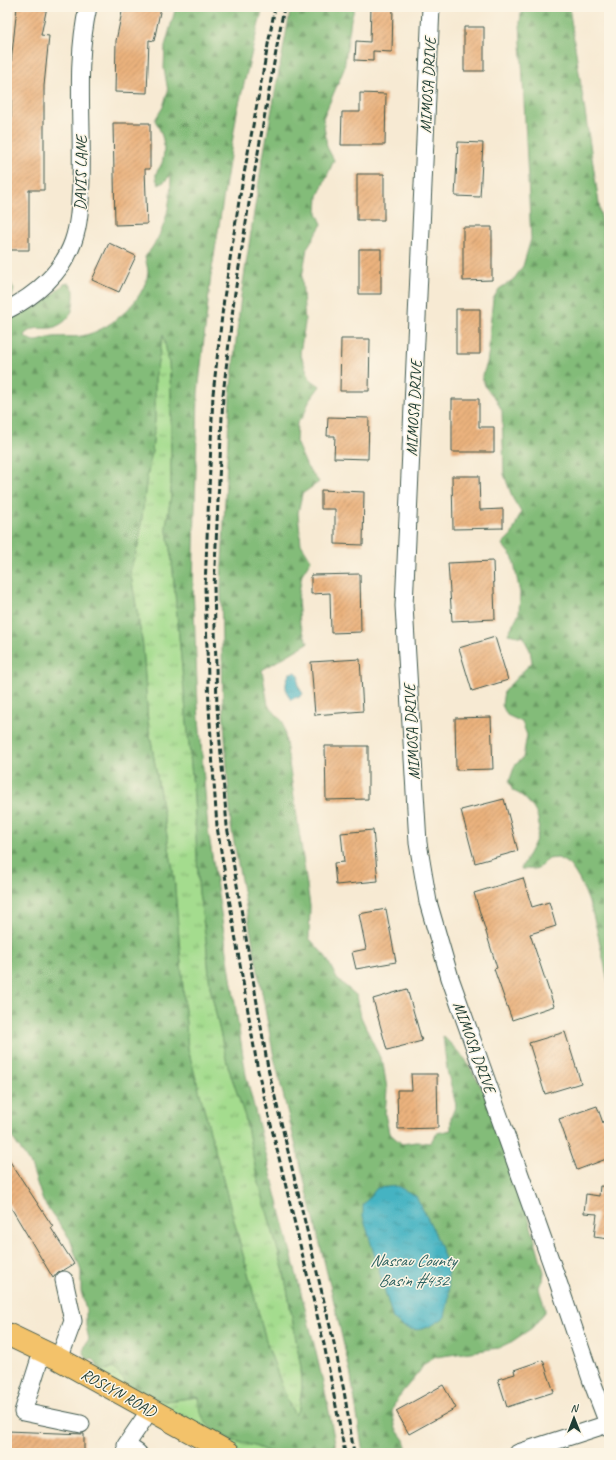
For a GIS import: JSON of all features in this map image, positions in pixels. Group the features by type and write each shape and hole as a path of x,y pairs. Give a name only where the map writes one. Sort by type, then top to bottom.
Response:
{"main road":[{"name":"ROSLYN ROAD","path":"7,1334 229,1453"}],"street":[{"name":"DAVIS LANE","path":"7,310 24,302 35,294 61,267 73,243 80,216 82,155 80,98 82,48 88,7"},
{"name":"MIMOSA DRIVE","path":"431,7 404,606 418,843 428,902 450,978 608,1425"},
{"path":"64,1280 73,1321 50,1356 23,1412 81,1424"},
{"path":"138,1453 126,1446 150,1410"},
{"path":"518,1453 608,1425"}],"green space":[{"path":"176,7 263,7 237,112 211,275 198,393 193,586 198,706 208,829 246,1075 315,1348 337,1453 272,1453 255,1446 235,1441 218,1434 207,1424 200,1412 198,1397 165,1401 146,1395 128,1385 113,1367 105,1370 101,1368 93,1359 87,1359 84,1354 84,1349 89,1339 86,1326 86,1309 81,1291 81,1271 70,1239 43,1201 31,1165 14,1140 7,1134 7,318 38,307 64,284 69,283 74,290 74,295 72,310 68,318 64,322 52,328 33,329 24,335 35,341 53,337 82,336 106,326 116,319 126,311 141,293 146,282 148,272 145,257 158,239 166,219 170,198 171,175 159,185 156,177 157,171 162,163 164,153 163,139 155,120 163,107 168,91 164,68 165,46","holes":["163,334 169,363 171,393 171,496 166,526 172,561 194,798 199,893 206,940 210,987 227,1063 245,1117 257,1176 284,1272 301,1368 302,1388 299,1408 295,1415 287,1400 267,1344 188,1049 174,877 148,723 143,646 130,570 139,543 146,483 152,451 155,420 155,379"]},
{"path":"291,7 355,7 351,19 344,69 323,118 327,147 334,160 318,196 317,213 322,224 307,248 302,277 305,323 300,353 310,379 320,386 309,401 304,415 297,423 296,442 307,467 319,482 302,494 298,513 301,544 311,560 302,574 298,599 300,625 308,643 262,670 268,705 283,722 310,906 309,938 326,957 337,979 357,996 361,1017 383,1064 387,1089 385,1114 389,1133 402,1144 416,1142 430,1143 437,1133 451,1130 451,1117 456,1105 447,1070 443,1036 465,1059 501,1121 544,1272 543,1281 539,1286 545,1312 532,1328 511,1342 498,1348 436,1357 424,1364 403,1391 395,1403 392,1412 396,1429 404,1440 408,1453 363,1453 351,1376 274,1057 231,826 223,707 221,586 230,395 241,296 261,168"},
{"path":"522,7 569,7 609,269 609,985 591,908 579,879 571,867 558,858 547,859 541,866 536,868 521,869 534,845 539,829 536,812 523,796 513,791 509,782 515,765 523,758 527,735 522,722 507,715 502,705 504,691 532,662 530,650 523,637 508,634 519,613 520,593 513,558 502,544 512,534 521,512 513,499 504,474 502,411 496,399 486,388 482,377 487,363 489,349 493,299 499,289 514,279 523,266 531,239 520,22"},
{"path":"7,277 14,289 12,297 7,304"},
{"path":"163,332 169,363 171,393 171,496 166,526 172,561 194,798 199,893 206,940 210,987 227,1063 245,1117 257,1176 284,1272 301,1368 302,1388 299,1408 295,1415 287,1400 267,1344 188,1049 174,877 148,723 143,646 130,570 139,543 146,483 152,451 155,420 155,379"},
{"path":"97,1363 100,1368 108,1370 113,1367 128,1385 165,1401 198,1397 200,1412 207,1424 235,1441 272,1453 229,1453 95,1380"}],"water":[{"path":"296,672 299,675 298,686 303,694 298,698 295,697 291,700 287,694 286,683 290,673"},
{"name":"Nassau County Basin #432","path":"397,1186 416,1196 434,1231 447,1264 449,1297 445,1317 431,1326 419,1330 406,1328 393,1319 363,1216 363,1205 377,1188"}],"building":[{"path":"17,7 47,7 41,35 49,36 44,86 44,190 29,190 29,250 7,250 7,208 11,208 10,72"},
{"path":"123,7 161,7 154,41 149,40 147,93 115,92 116,41"},
{"path":"371,7 393,7 392,52 373,51 373,61 355,60 356,41 370,42"},
{"path":"464,27 484,27 484,71 464,71"},
{"path":"360,93 386,94 385,145 341,145 342,112 360,112"},
{"path":"113,123 150,123 150,169 145,169 147,224 115,225"},
{"path":"458,142 483,143 480,197 455,196"},
{"path":"357,174 384,174 384,220 357,220"},
{"path":"463,227 492,227 492,280 463,281"},
{"path":"109,243 136,256 119,292 92,280"},
{"path":"359,249 381,249 381,294 359,294"},
{"path":"456,309 480,309 480,354 456,354"},
{"path":"341,339 370,339 369,391 340,391"},
{"path":"452,399 479,399 479,427 494,427 494,452 452,452"},
{"path":"328,417 369,418 368,459 334,458 335,436 327,436"},
{"path":"452,476 479,476 480,510 503,509 503,528 453,529"},
{"path":"321,490 364,492 363,545 335,544 335,509 321,509"},
{"path":"493,561 495,619 452,621 448,563"},
{"path":"360,574 361,632 331,633 330,593 311,594 311,575"},
{"path":"495,637 508,680 472,691 459,648"},
{"path":"360,659 363,711 315,715 311,662"},
{"path":"491,717 493,769 456,770 455,718"},
{"path":"325,746 368,746 368,799 326,800"},
{"path":"504,799 518,851 475,863 461,810"},
{"path":"373,830 378,881 336,885 334,863 344,862 341,833"},
{"path":"523,878 532,907 549,902 556,926 530,934 554,1006 512,1020 494,969 497,968 474,893"},
{"path":"386,909 396,962 356,969 352,952 366,949 359,914"},
{"path":"407,989 422,1041 387,1050 373,999"},
{"path":"565,1032 581,1083 545,1094 529,1043"},
{"path":"411,1074 437,1074 438,1128 398,1129 397,1090 412,1090"},
{"path":"597,1106 603,1123 609,1121 609,1158 577,1170 559,1119"},
{"path":"7,1157 53,1227 51,1228 74,1264 58,1272 53,1278 7,1201"},
{"path":"600,1186 609,1187 609,1239 594,1237 597,1214 584,1213 586,1194 599,1196"},
{"path":"543,1360 554,1392 507,1407 498,1379 515,1374 514,1370"},
{"path":"443,1385 456,1408 409,1434 396,1411"},
{"path":"7,1431 84,1434 84,1453 7,1453"}],"railway":[{"path":"275,7 239,201 224,298 213,394 205,587 209,708 217,827 258,1071 324,1344 345,1453"},
{"path":"284,7 249,203 234,299 223,395 214,587 217,707 227,826 268,1068 334,1343 344,1391 354,1453"}]}
